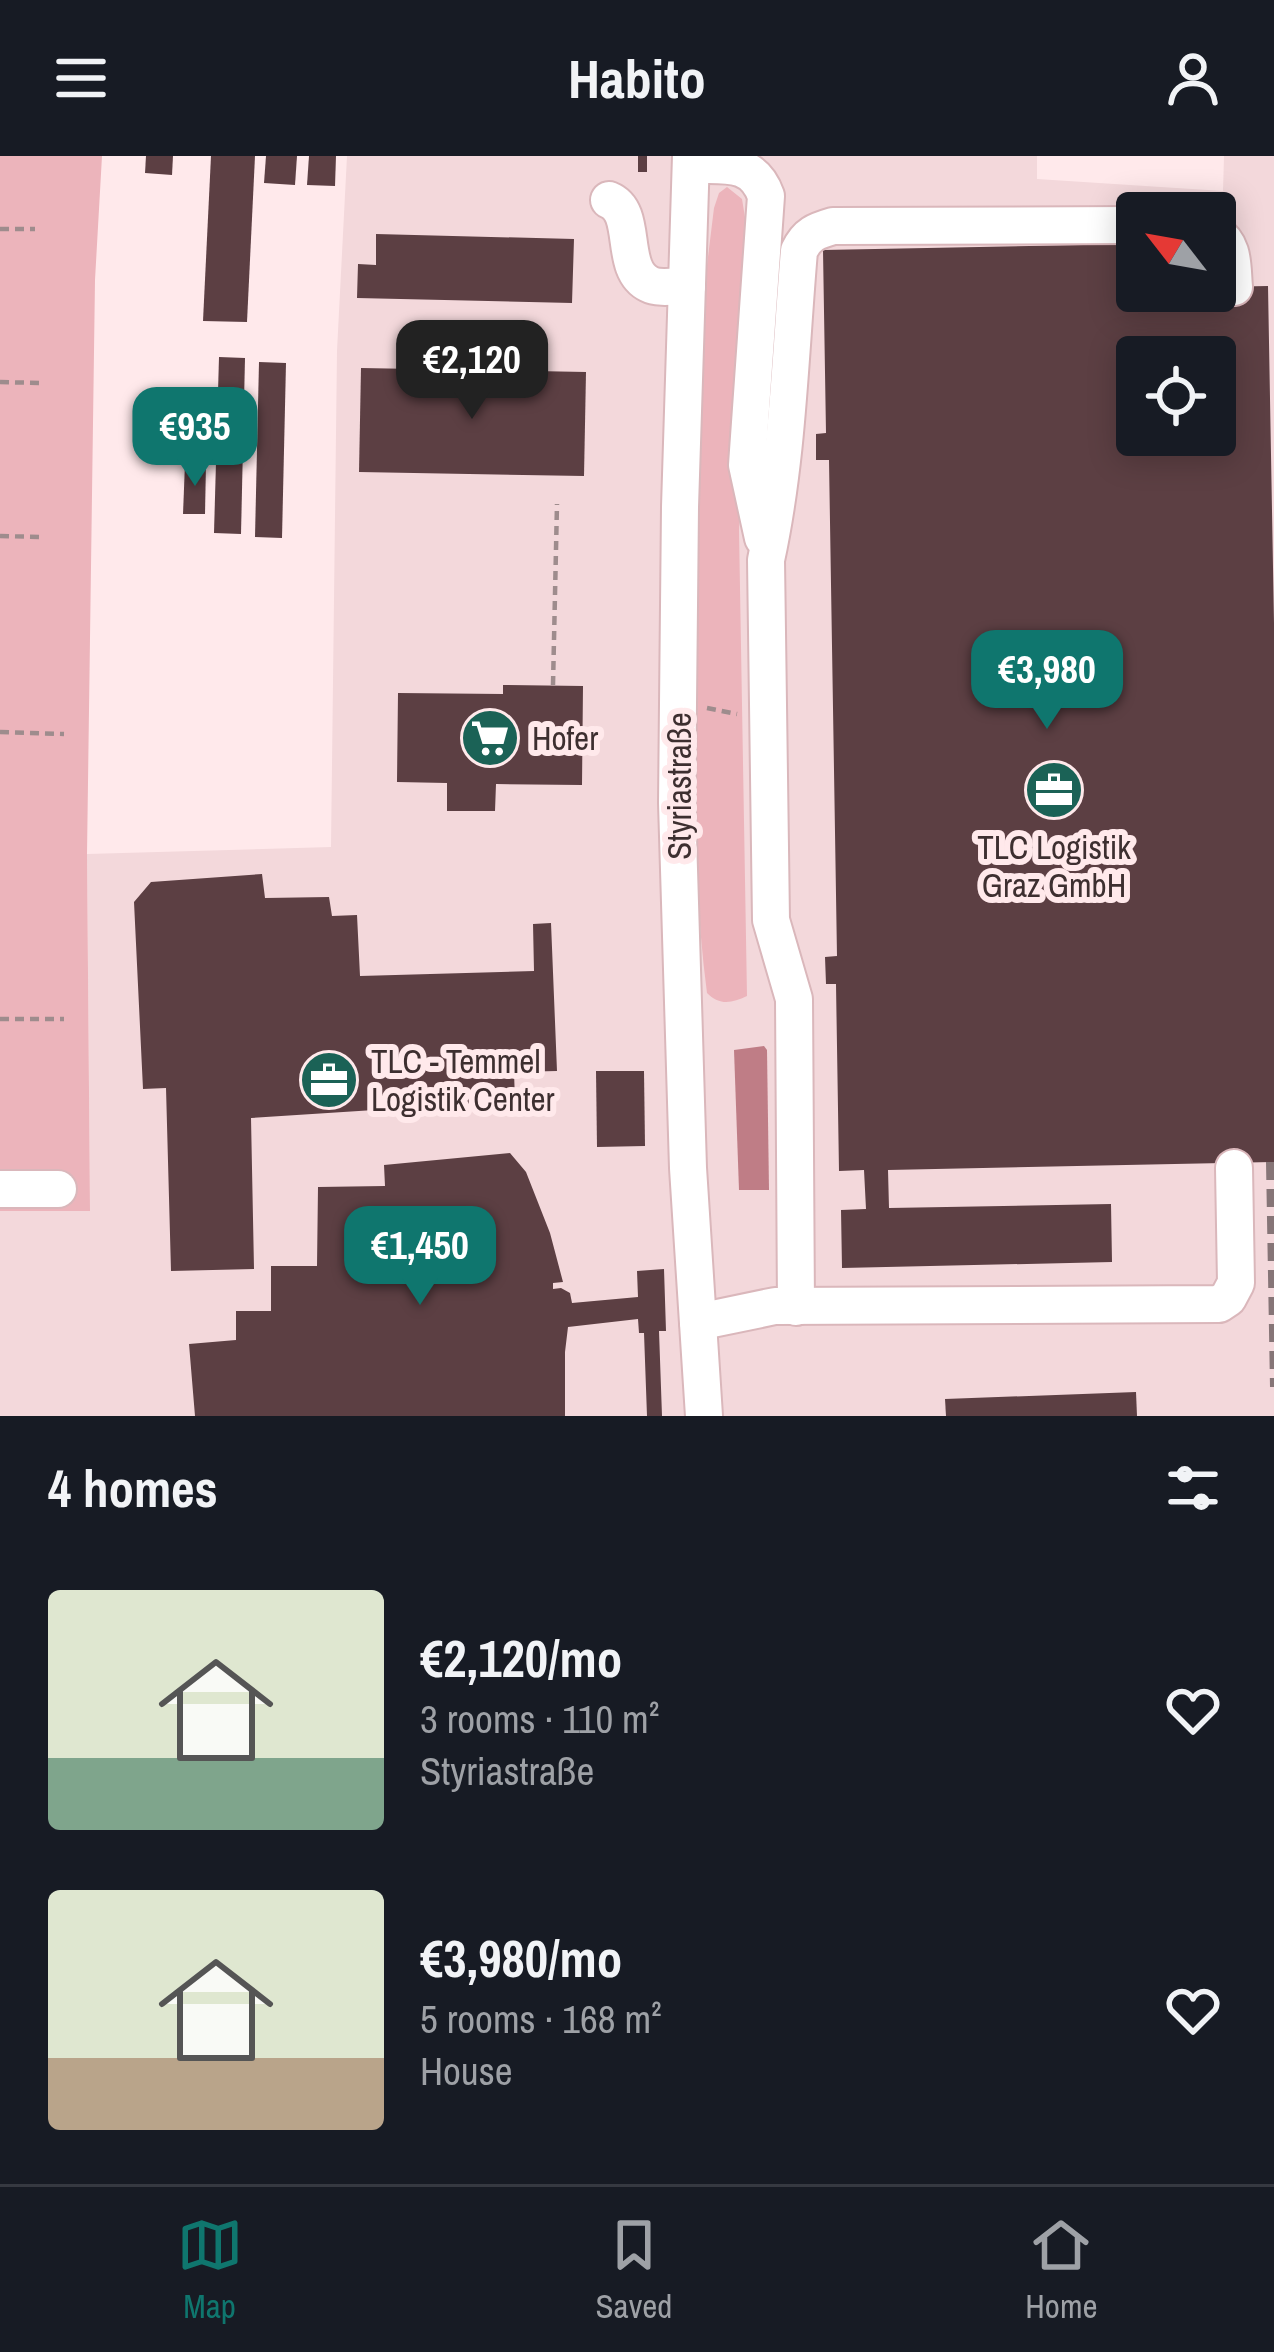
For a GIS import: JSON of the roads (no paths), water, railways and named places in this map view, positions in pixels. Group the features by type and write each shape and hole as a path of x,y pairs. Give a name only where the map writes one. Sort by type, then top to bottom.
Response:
{"street":[{"name":"Styriastraße","path":"691,160 676,803 687,1126 704,1416"},
{"path":"691,160 740,167 758,178 766,196 747,465 766,560 771,920 794,999 796,1307"},
{"path":"609,200 623,211 631,256 642,279 651,286 687,286"},
{"path":"766,560 781,463 799,251 805,238 833,226 1116,225"},
{"path":"698,1322 775,1306 1219,1304 1236,1282 1234,1168"},
{"path":"0,1190 58,1189"}],"railway":[{"path":"1270,1162 1274,1387"}],"place":[{"name":"Hofer","path":"490,738"},
{"name":"TLC Logistik Graz GmbH","path":"1054,790"},
{"name":"TLC - Temmel Logistik Center","path":"329,1080"}]}
